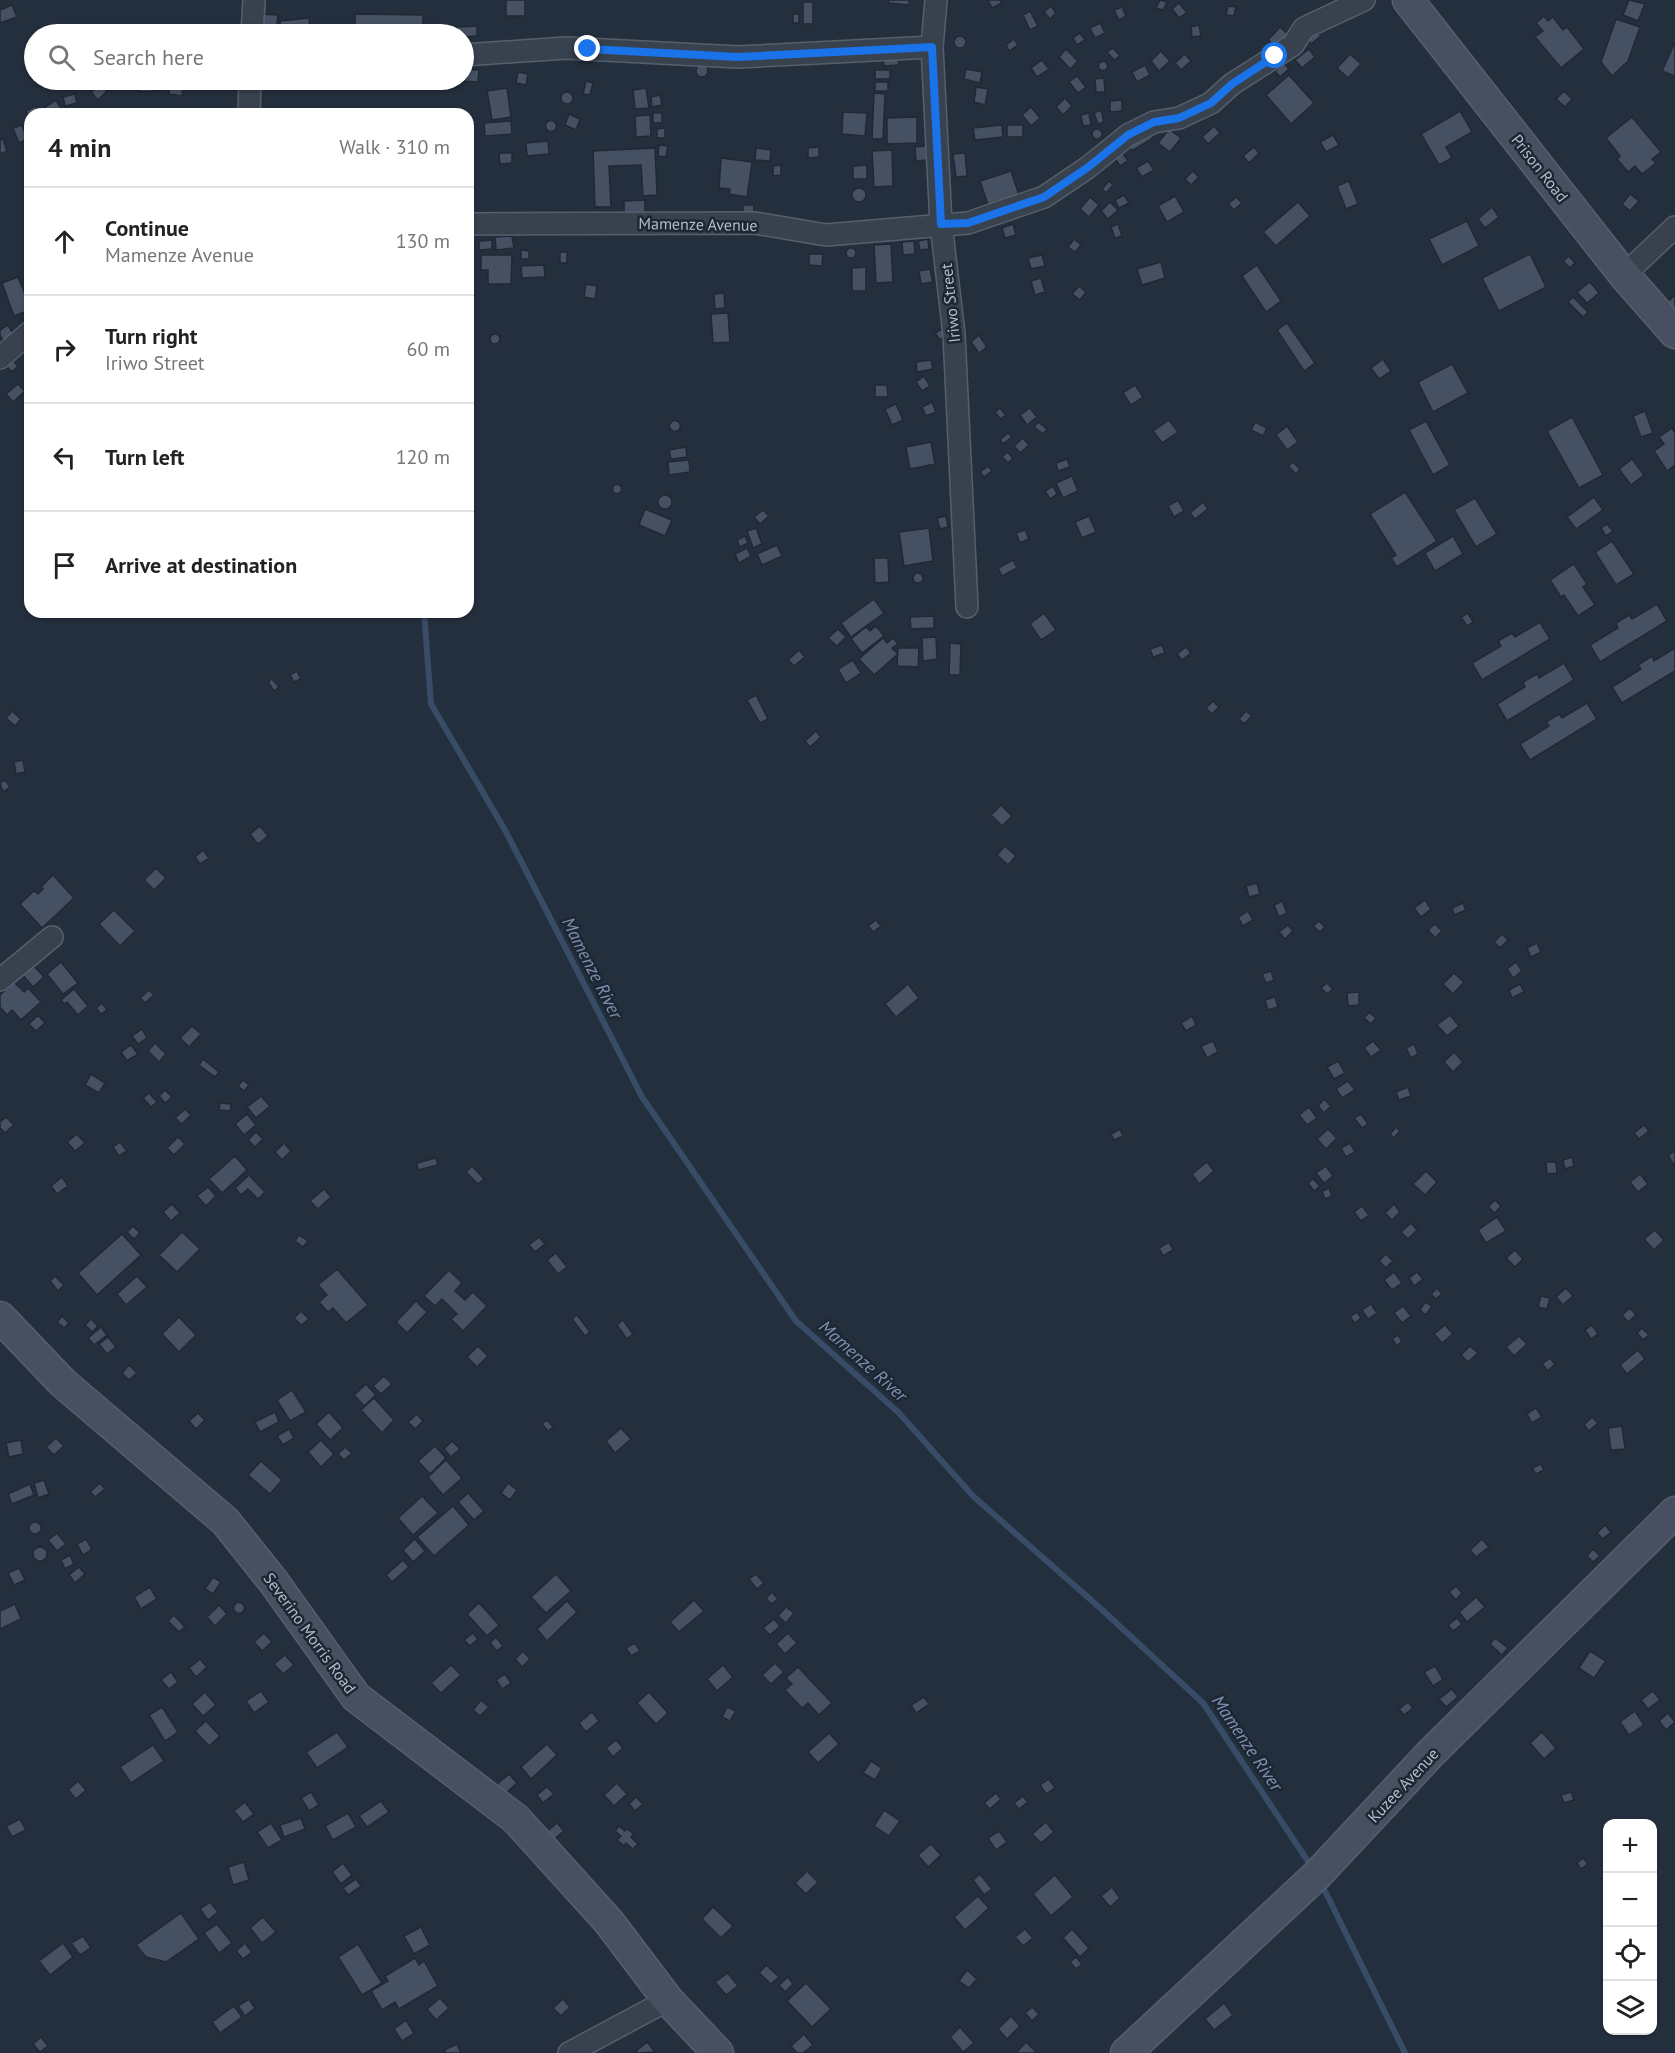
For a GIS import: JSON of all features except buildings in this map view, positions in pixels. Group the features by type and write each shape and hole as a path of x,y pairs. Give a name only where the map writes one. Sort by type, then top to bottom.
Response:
{"street":[{"path":"253,24 254,0"},
{"name":"Iriwo Street","path":"936,0 932,47 941,224 954,334 967,607"},
{"name":"Mamenze Avenue","path":"474,224 755,222 826,236 968,223 1044,197 1087,168 1128,135 1154,122 1179,118 1211,103 1232,84 1293,45 1304,28 1364,0"},
{"name":"Prison Road","path":"1408,0 1624,275 1675,333"},
{"path":"474,54 566,48 738,57 932,47"},
{"path":"249,108 250,90"},
{"path":"1624,275 1675,227"},
{"path":"0,358 24,337"},
{"path":"0,980 52,937"},
{"name":"Severino Morris Road","path":"0,1317 63,1383 225,1521 273,1581 356,1697 516,1819 609,1922 668,2000 718,2053"},
{"name":"Kuzee Avenue","path":"1126,2053 1317,1875 1431,1753 1675,1512"},
{"path":"569,2053 668,2000"}],"waterway":[{"name":"Mamenze River","path":"424,618 431,704 505,830 642,1097 796,1321 899,1413 973,1496 1203,1703 1313,1869"},
{"name":"Mamenze River","path":"1321,1883 1405,2053"}],"route":[{"path":"588,49 738,57 932,47 941,224 968,223 1044,197 1087,168 1128,135 1154,122 1179,118 1211,103 1232,84 1275,56"}]}
